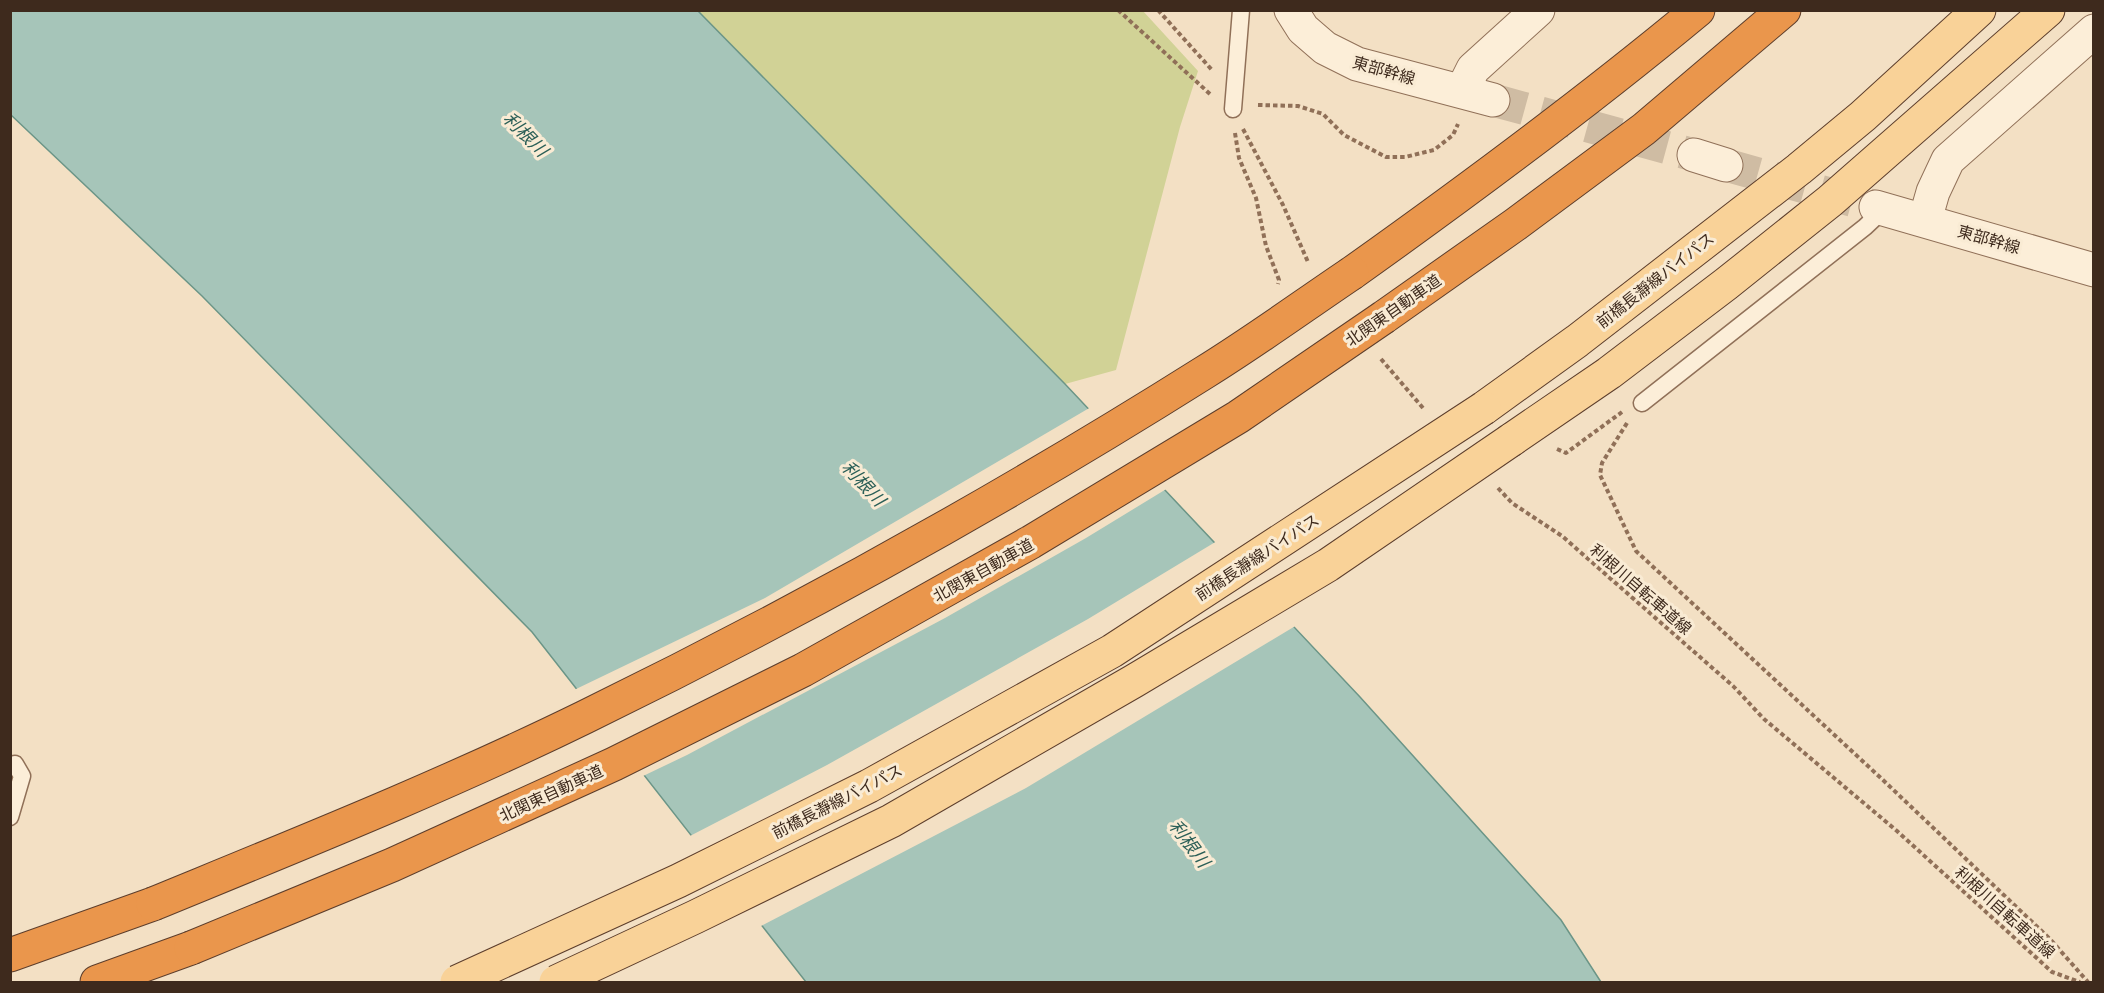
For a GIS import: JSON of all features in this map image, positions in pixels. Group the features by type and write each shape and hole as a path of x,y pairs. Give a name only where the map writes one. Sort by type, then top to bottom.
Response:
{"highway":[{"path":"10,955 153,904 407,799 584,717 776,620 993,501 1207,371 1352,273 1496,170 1613,80 1698,10"},
{"name":"北関東自動車道","path":"97,982 191,948 392,865 614,764 803,670 1051,531 1238,417 1516,224 1644,129 1784,10"}],"main road":[{"name":"前橋長瀞線バイパス","path":"457,982 678,881 869,786 1112,651 1484,408 1577,340 1799,169 1863,116 1979,10"},
{"path":"556,982 706,912 902,815 1134,681 1328,565 1618,366 1726,284 1895,146 2048,10"}],"street":[{"name":"東部幹線","path":"1291,10 1303,29 1325,48 1357,64 1461,106 1493,100"},
{"path":"1461,106 1473,69 1538,10"},
{"path":"1925,220 1933,192 1948,160 2094,31"},
{"path":"1694,156 1726,165"},
{"name":"東部幹線","path":"1880,208 2094,270"}],"lane":[{"path":"1233,109 1241,10"},
{"path":"1642,403 1865,227 1880,208"},
{"path":"10,817 22,776 15,764"}],"path":[{"path":"1118,10 1216,99 1233,109 1268,104 1298,106 1323,114 1344,135 1386,157 1405,157 1434,150 1454,135 1461,106"},
{"path":"1158,10 1219,78"},
{"path":"1233,109 1239,158 1256,198 1266,246 1279,280 1276,291"},
{"path":"1255,155 1283,205 1310,265"},
{"path":"1377,353 1405,390 1428,414"},
{"name":"利根川自転車道線","path":"1642,403 1608,452 1602,463 1600,475 1636,551 1883,780 2049,939 2088,982"},
{"path":"1566,453 1617,415"},
{"name":"利根川自転車道線","path":"1497,487 1512,503 1562,536 1733,686 1764,719 1897,831 2052,972 2080,982"}],"green space":[{"path":"698,11 1143,11 1198,71 1180,127 1116,370 1065,384"}],"water":[{"name":"利根川","path":"10,11 698,11 1065,384 1360,697 1561,920 1601,982 806,982 532,632 202,296 11,115"}],"pier":[{"path":"1091,407 1168,488 1086,538 945,618 687,755 641,777 574,690 765,598"},
{"path":"1217,541 1297,625 1026,788 759,927 688,837 827,765 1088,619"}],"tunnel":[{"path":"1493,100 1694,155"},
{"path":"1726,165 1876,207"}]}
